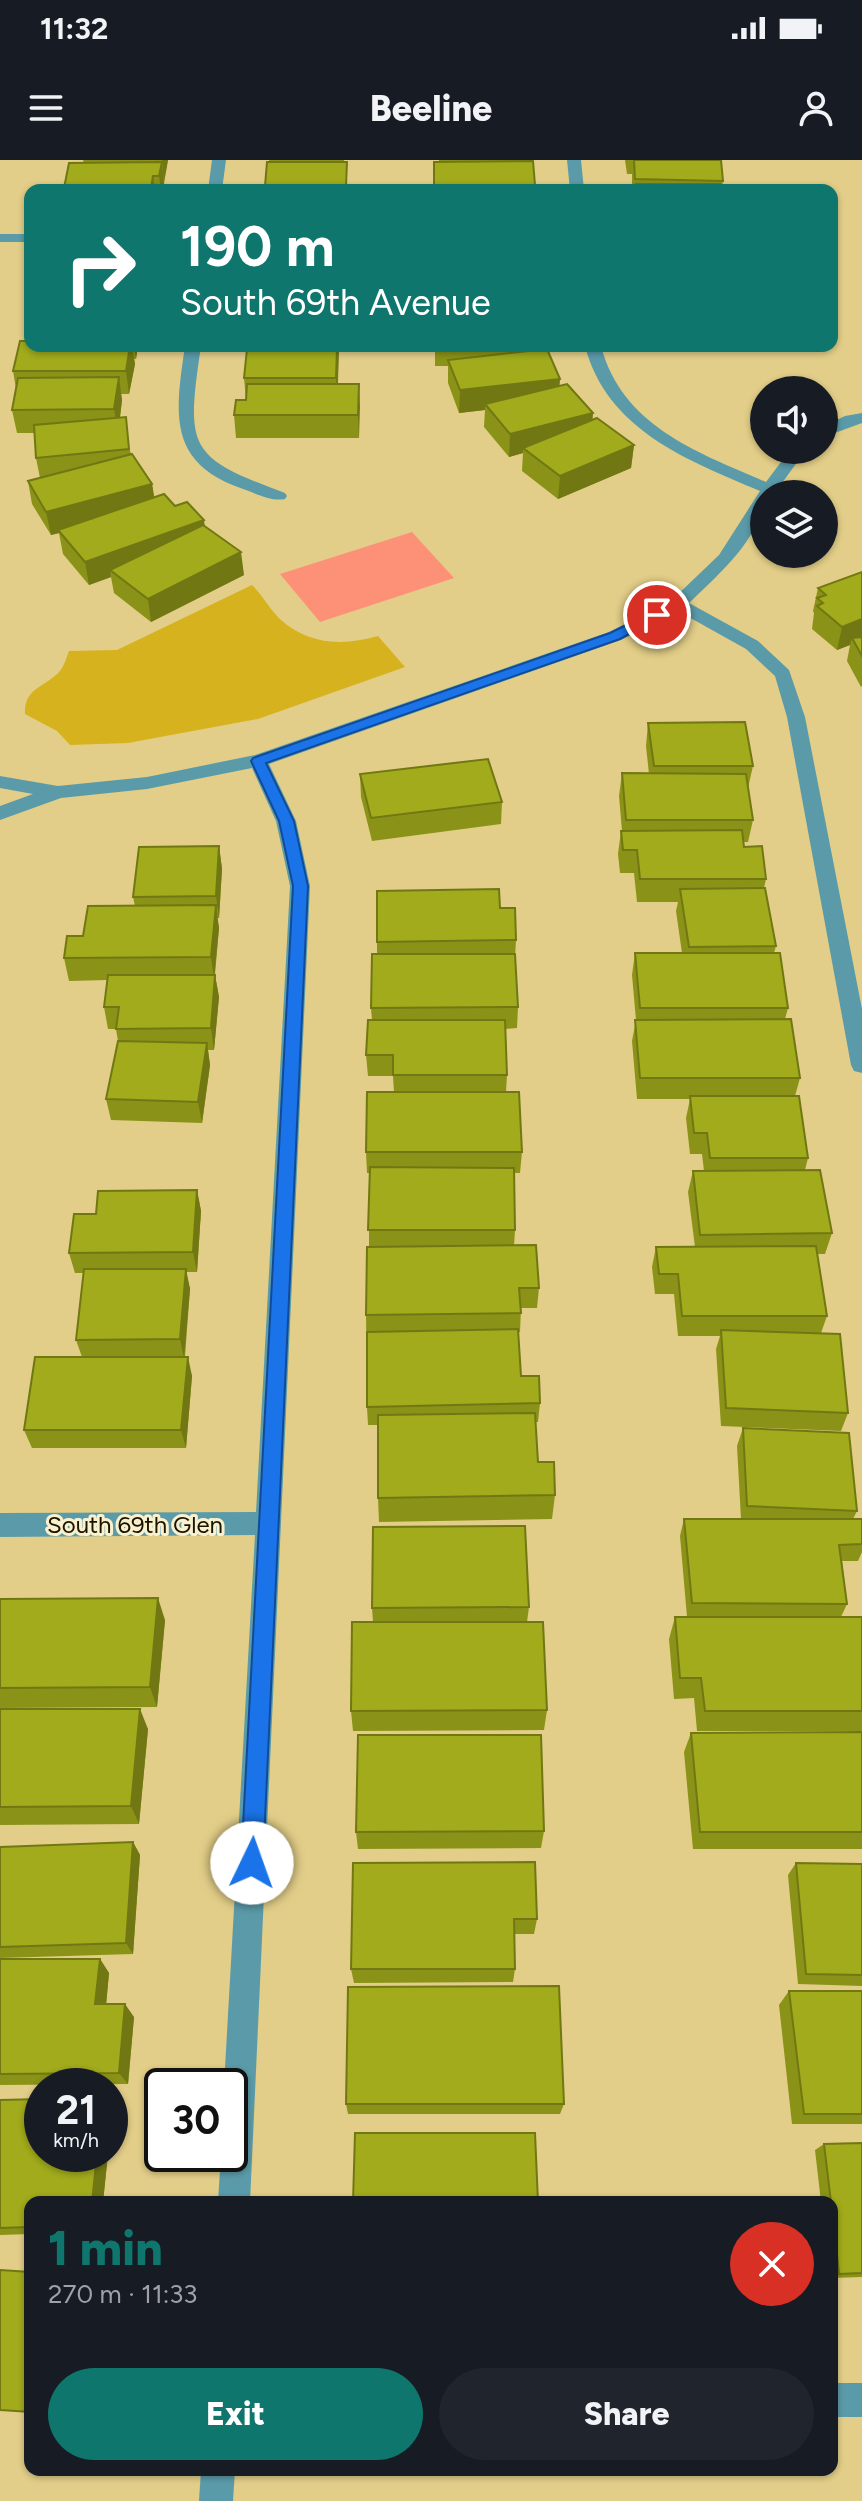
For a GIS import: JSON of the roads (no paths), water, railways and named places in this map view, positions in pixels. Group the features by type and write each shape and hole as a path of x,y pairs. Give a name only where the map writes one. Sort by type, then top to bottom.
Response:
{"street":[{"path":"216,184 219,160"},
{"path":"574,160 576,184"},
{"path":"0,238 24,238"},
{"path":"192,352 185,406 189,441 212,469 279,496"},
{"path":"595,352 605,383 627,409 658,435 750,485"},
{"path":"838,425 862,418"},
{"path":"0,813 59,792 147,783 258,761 615,636 678,604 726,558 750,519"},
{"path":"678,604 752,645 783,674 796,717 862,1065"},
{"path":"234,2196 300,886 286,821 258,761"},
{"path":"0,782 59,792"},
{"name":"South 69th Glen","path":"0,1525 270,1523"},
{"path":"838,2400 862,2400"},
{"path":"216,2501 218,2476"}]}
